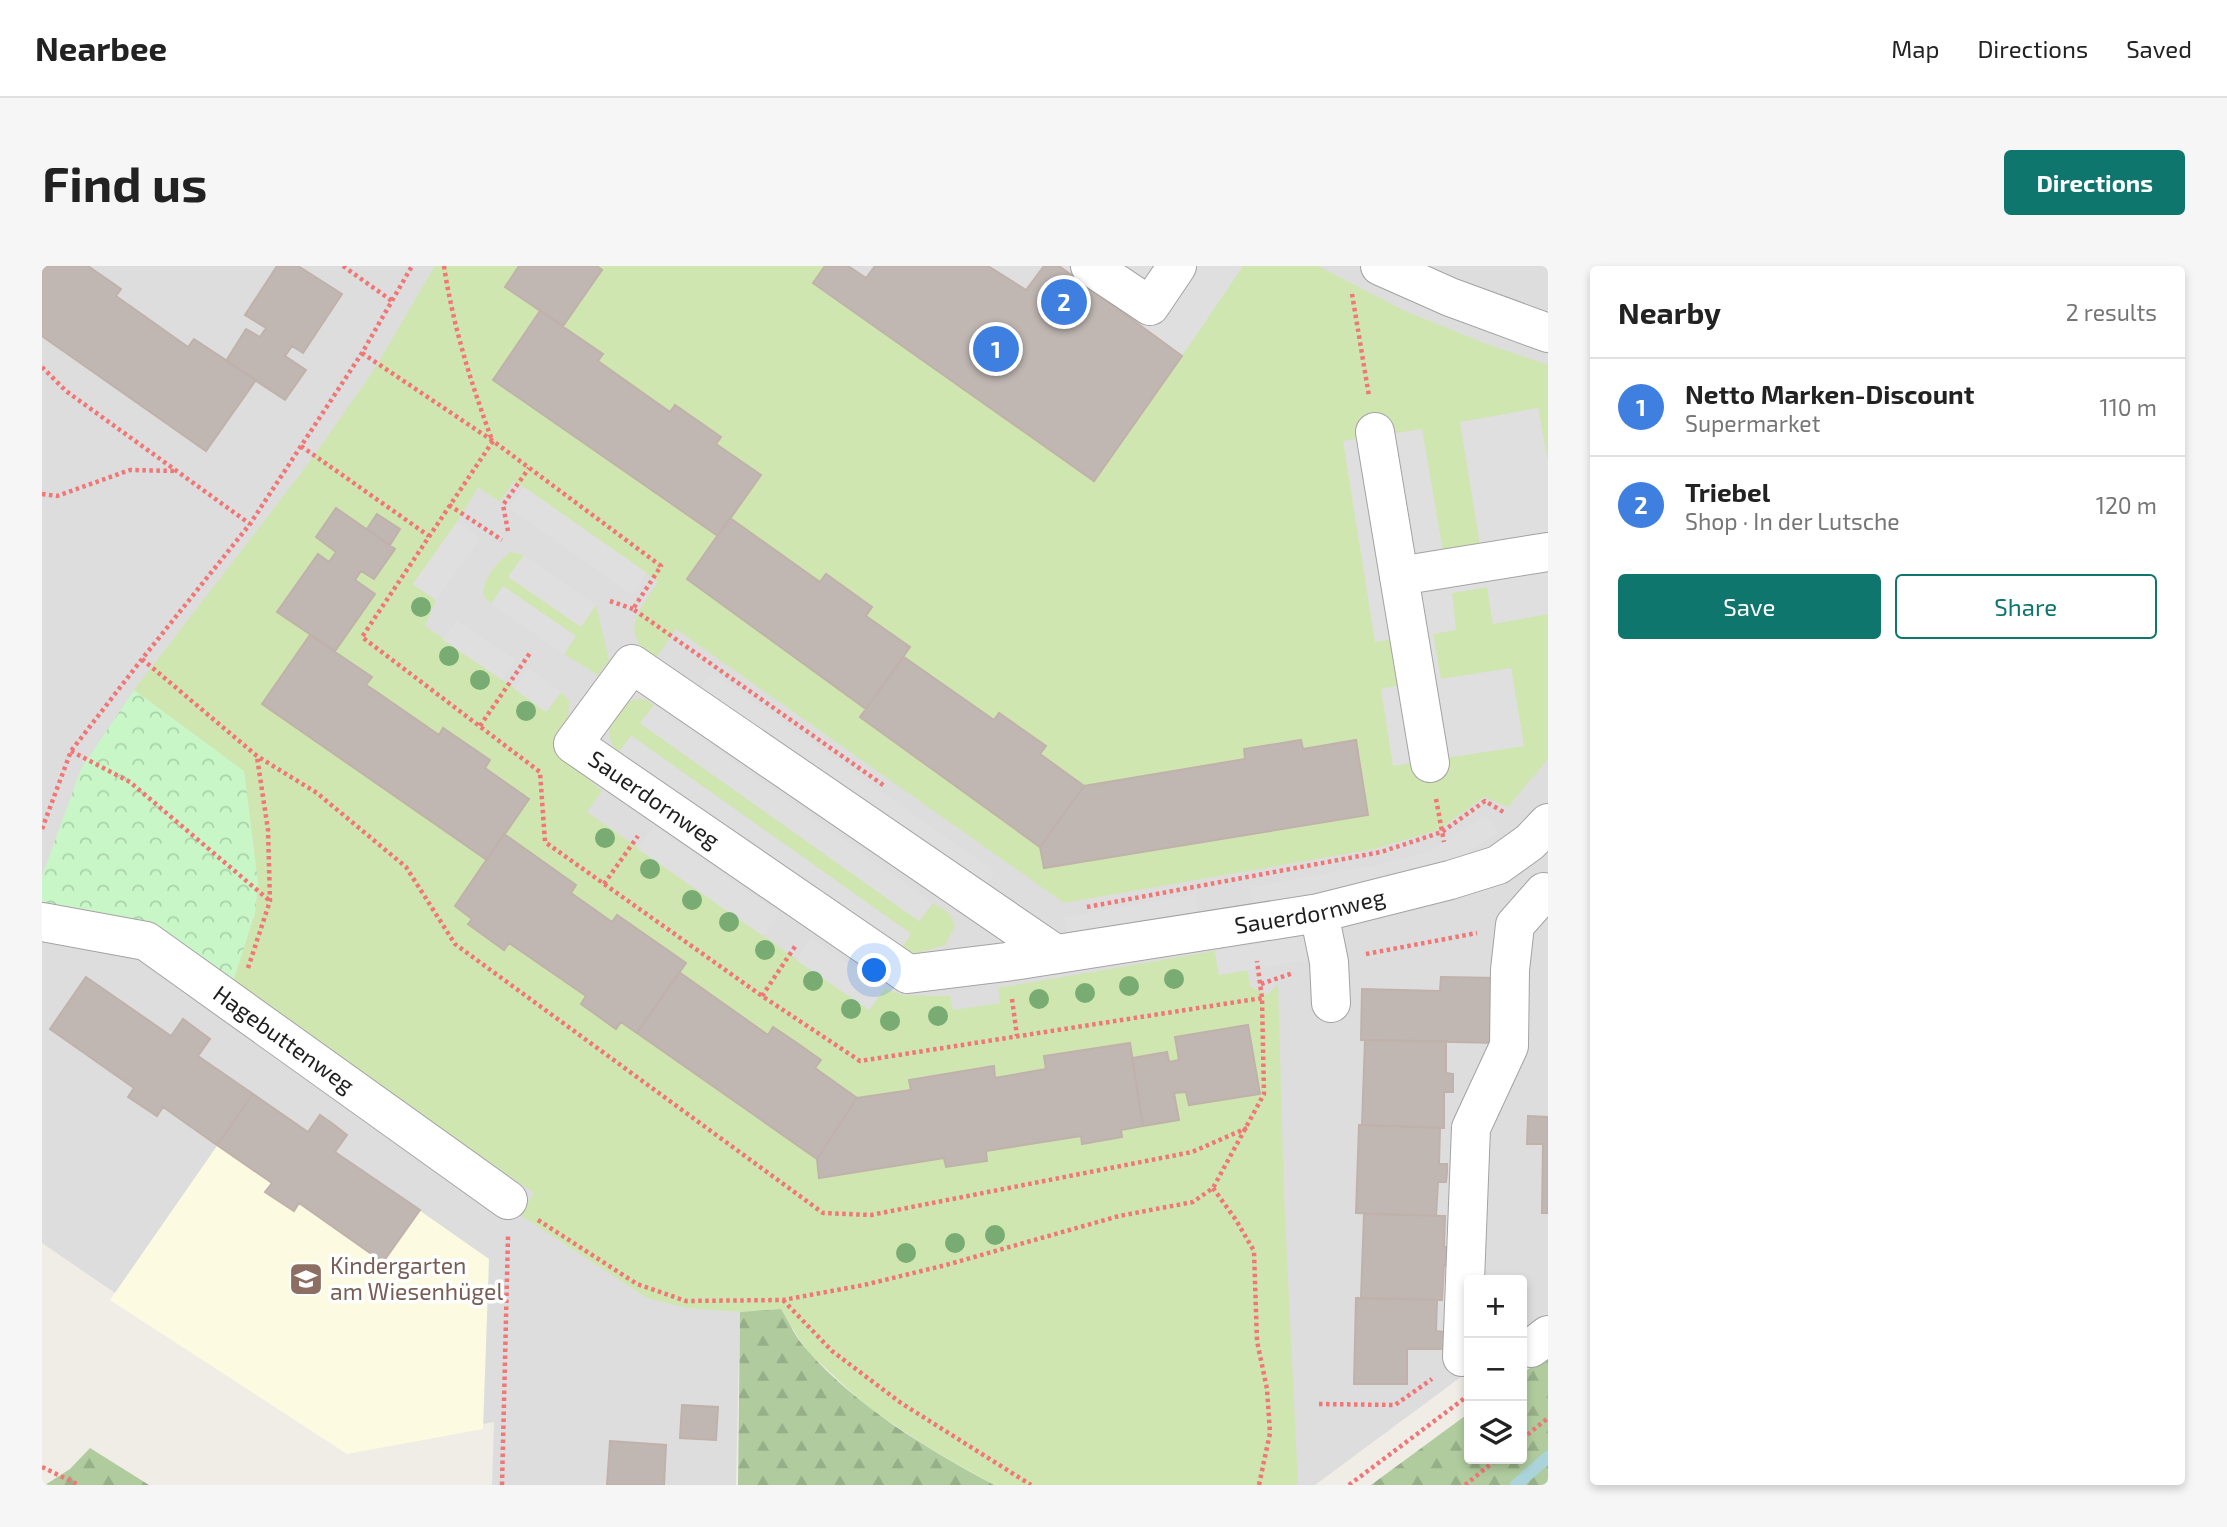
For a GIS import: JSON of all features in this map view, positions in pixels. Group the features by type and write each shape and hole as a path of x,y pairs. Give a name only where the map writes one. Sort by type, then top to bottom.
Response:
{"street":[{"path":"1090,266 1150,306 1177,266"},
{"path":"1380,266 1450,297 1548,333"},
{"path":"1375,432 1430,763"},
{"path":"1399,576 1548,552"},
{"name":"Sauerdornweg","path":"1050,950 632,664 573,744 908,974 1050,950 1319,913 1498,865 1540,832"},
{"path":"1462,1357 1471,1128 1509,1046 1510,970 1515,926 1546,893 1540,832"},
{"path":"1319,913 1329,962 1331,1003"},
{"name":"Hagebuttenweg","path":"42,922 146,941 508,1200"}],"path":[{"path":"343,266 392,301"},
{"path":"42,829 71,751 250,524 362,353 412,266"},
{"path":"444,266 448,294 468,375 493,441"},
{"path":"1357,323 1367,385"},
{"path":"362,353 493,441 661,566 633,609"},
{"path":"42,367 65,391 250,524"},
{"path":"301,446 429,536"},
{"path":"508,531 503,505 529,468"},
{"path":"42,494 57,496 130,470 177,471"},
{"path":"449,505 502,540"},
{"path":"610,601 633,609 892,791"},
{"path":"480,726 530,653"},
{"path":"142,659 257,756 317,793 406,867 456,944 822,1213 871,1214 1192,1152 1247,1128"},
{"path":"71,751 130,782 271,901"},
{"path":"234,1002 271,901 268,830 257,756"},
{"path":"1050,950 1063,912 1381,852 1442,832 1485,801 1540,832"},
{"path":"604,884 660,804"},
{"path":"508,1200 637,1284 686,1301 783,1300 864,1286 1119,1216 1192,1202 1213,1188 1264,1094 1261,984 1242,877"},
{"path":"1261,984 1329,962 1515,926"},
{"path":"762,996 788,957"},
{"path":"1010,989 1017,1036"},
{"path":"1213,1188 1254,1251 1257,1341 1267,1389 1270,1433 1259,1485"},
{"path":"502,1485 508,1200"},
{"path":"783,1300 832,1351 901,1403 1031,1485"},
{"path":"1319,1404 1395,1405 1462,1357"},
{"path":"1349,1485 1464,1398"},
{"path":"1527,1435 1548,1418"},
{"path":"1465,1485 1491,1464"},
{"path":"42,1467 79,1485"}],"shaded area":[{"path":"42,266 1548,266 1548,1362 1527,1339 1527,1275 1464,1275 1464,1375 1315,1485 1296,1485 740,1312 736,1485 492,1485 494,1422 346,1451 42,1243"},
{"path":"988,266 1044,266 1026,290"},
{"path":"1059,266 1243,266 1182,356"},
{"path":"1538,408 1548,463 1548,614 1493,624 1487,587 1452,593 1456,630 1433,634 1441,679 1511,668 1524,746 1393,766 1381,689 1408,684 1401,638 1375,642 1343,441 1422,429 1444,558 1481,551 1460,422"},
{"path":"524,487 647,573 632,595 509,508"},
{"path":"457,522 480,538 436,600 413,584"},
{"path":"524,555 596,605 581,627 508,577"},
{"path":"503,586 576,636 564,654 491,604"},
{"path":"457,620 516,660 502,680 443,640"},
{"path":"528,668 561,692 546,712 514,689"},
{"path":"712,672 995,872 983,889 700,689"},
{"path":"654,705 933,903 919,921 640,723"},
{"path":"631,736 911,934 899,951 619,752"},
{"path":"1486,815 1499,832 1438,872 1255,910 1250,887 1379,864 1432,850"},
{"path":"654,826 779,913 763,936 638,849"},
{"path":"1195,894 1199,917 1068,939 1064,917"},
{"path":"1305,936 1309,960 1219,975 1215,951"},
{"path":"811,938 885,988 869,1010 796,960"},
{"name":"Kindergarten am Wiesenhügel","path":"253,1094 307,1132 320,1115 333,1124 347,1135 336,1152 489,1259 483,1429 347,1454 110,1300"}],"green space":[{"path":"435,266 519,266 505,287 540,311 494,380 718,536 866,709 1040,847 1044,868 1368,815 1356,741 1303,749 1301,740 1244,749 1245,759 1084,786 1040,754 1045,746 1000,713 994,720 904,657 910,647 866,616 872,607 820,582 730,518 761,475 716,444 721,437 676,405 670,412 598,361 603,354 563,326 602,270 597,266 825,266 813,283 1093,480 1243,266 1318,266 1405,311 1548,365 1548,463 1538,408 1481,552 1375,641 1401,638 1408,685 1381,690 1440,680 1433,633 1451,593 1487,587 1493,624 1548,614 1548,759 1508,807 1484,797 1438,830 1374,849 1064,903 676,629 654,661 643,650 634,631 638,613 658,582 514,481 500,502 478,487 413,584 436,600 425,626 547,711 561,692 569,701 568,718 562,732 570,763 602,791 587,812 869,1010 885,988 902,995 950,996 953,1010 1000,1003 998,988 1215,951 1219,975 1247,970 1250,986 1268,995 1278,983 1284,1195 1298,1485 994,1485 929,1448 866,1406 805,1349 781,1309 740,1312 687,1308 647,1298 520,1215 534,1193 232,985 255,913 258,883 244,772 134,690 308,464 372,373","holes":["336,508 367,529 378,514 400,530 390,545 395,549 374,579 361,571 355,580 375,594 335,651 371,677 366,685 439,735 443,729 485,768 529,799 504,834 576,885 571,893 612,922 618,915 685,963 679,972 768,1035 774,1027 797,1043 815,1068 857,1098 911,1090 910,1079 993,1066 995,1078 1046,1069 1045,1056 1130,1043 1132,1058 1167,1052 1169,1062 1179,1060 1175,1037 1248,1025 1260,1094 1189,1105 1186,1092 1174,1093 1179,1120 1121,1130 1122,1137 1083,1143 1081,1136 986,1151 987,1161 946,1167 944,1158 820,1178 817,1159 621,1022 616,1029 581,1004 586,996 509,943 504,949 469,924 472,919 455,906 487,860 262,704 310,635 278,612 318,554 329,562 336,552 316,537"]},
{"path":"511,552 524,555 509,576 581,627 596,605 609,660 598,675 564,654 575,636 503,586 491,604 483,595 485,583 492,571"},
{"path":"134,690 244,771 258,883 255,913 232,985 42,905 42,876 81,769"},
{"path":"634,699 645,699 654,705 641,724 919,921 933,903 949,913 955,926 945,945 918,953 899,951 910,933 632,736 619,752 610,738 611,723 620,709"},
{"path":"781,1309 803,1346 848,1390 918,1441 994,1485 738,1485 740,1312"},
{"path":"1548,1354 1548,1485 1371,1485 1464,1417 1464,1464 1527,1464 1527,1370"},
{"path":"90,1448 149,1485 45,1485 70,1469"}],"building":[{"path":"42,266 88,266 121,289 116,296 188,347 194,339 256,380 206,451 42,336"},
{"path":"277,266 298,266 342,294 303,353 292,346 285,356 306,370 285,400 226,361 246,329 260,337 266,328 245,315"},
{"path":"519,266 597,266 602,270 563,326 505,287"},
{"path":"825,266 848,266 866,278 875,266 988,266 1026,290 1044,266 1059,266 1182,356 1094,481 813,283"},
{"path":"540,311 603,354 598,361 670,412 675,405 721,437 716,444 761,475 718,536 493,380"},
{"path":"336,508 395,549 374,579 361,571 355,580 375,594 335,651 277,612 318,554 329,562 336,552 316,537"},
{"path":"377,514 400,529 390,545 367,529"},
{"path":"730,518 820,582 826,574 872,607 866,616 910,647 866,709 687,579"},
{"path":"310,635 372,677 366,685 439,735 443,728 490,760 485,768 529,799 487,860 262,704"},
{"path":"904,657 994,720 999,713 1046,746 1040,754 1084,786 1040,847 860,717"},
{"path":"1301,740 1303,749 1356,740 1368,815 1044,868 1040,847 1084,786 1245,759 1244,749"},
{"path":"504,834 576,885 571,893 612,922 617,915 686,963 637,1033 621,1022 616,1029 581,1004 586,996 509,943 504,950 468,924 472,919 455,906"},
{"path":"679,972 768,1035 773,1027 797,1043 821,1060 815,1068 857,1098 817,1159 637,1033"},
{"path":"86,977 171,1036 183,1019 210,1039 198,1056 253,1094 217,1145 163,1107 157,1116 128,1097 134,1088 50,1029"},
{"path":"1441,977 1499,978 1498,1043 1361,1040 1362,989 1440,991"},
{"path":"1248,1025 1260,1094 1189,1105 1186,1092 1174,1093 1179,1120 1143,1126 1132,1058 1167,1052 1169,1062 1179,1060 1175,1037"},
{"path":"1365,1040 1446,1041 1446,1073 1453,1074 1453,1092 1444,1092 1444,1128 1362,1125"},
{"path":"1130,1043 1143,1126 1121,1130 1122,1137 1082,1144 1081,1136 986,1151 987,1161 946,1167 944,1158 819,1178 817,1159 857,1098 911,1090 909,1080 994,1066 995,1078 1046,1069 1044,1056"},
{"path":"253,1094 308,1132 320,1115 333,1124 347,1135 335,1152 420,1210 383,1262 299,1203 294,1211 265,1192 272,1183 217,1145"},
{"path":"1528,1116 1548,1117 1548,1213 1542,1213 1543,1144 1527,1144"},
{"path":"1359,1125 1440,1128 1439,1164 1447,1164 1447,1172 1446,1182 1438,1182 1436,1216 1356,1213"},
{"path":"1364,1214 1445,1216 1444,1247 1452,1247 1452,1266 1444,1265 1442,1300 1361,1298"},
{"path":"1356,1298 1437,1300 1436,1331 1444,1332 1444,1349 1407,1349 1407,1384 1354,1384"},
{"path":"682,1405 718,1407 716,1440 680,1438"},
{"path":"610,1441 666,1445 664,1485 607,1485"}],"waterway":[{"path":"1516,1485 1548,1457"}],"place":[{"name":"Triebel","path":"1064,302"},
{"name":"Netto Marken-Discount","path":"996,349"},
{"name":"Kindergarten am Wiesenhügel","path":"306,1279"}]}
